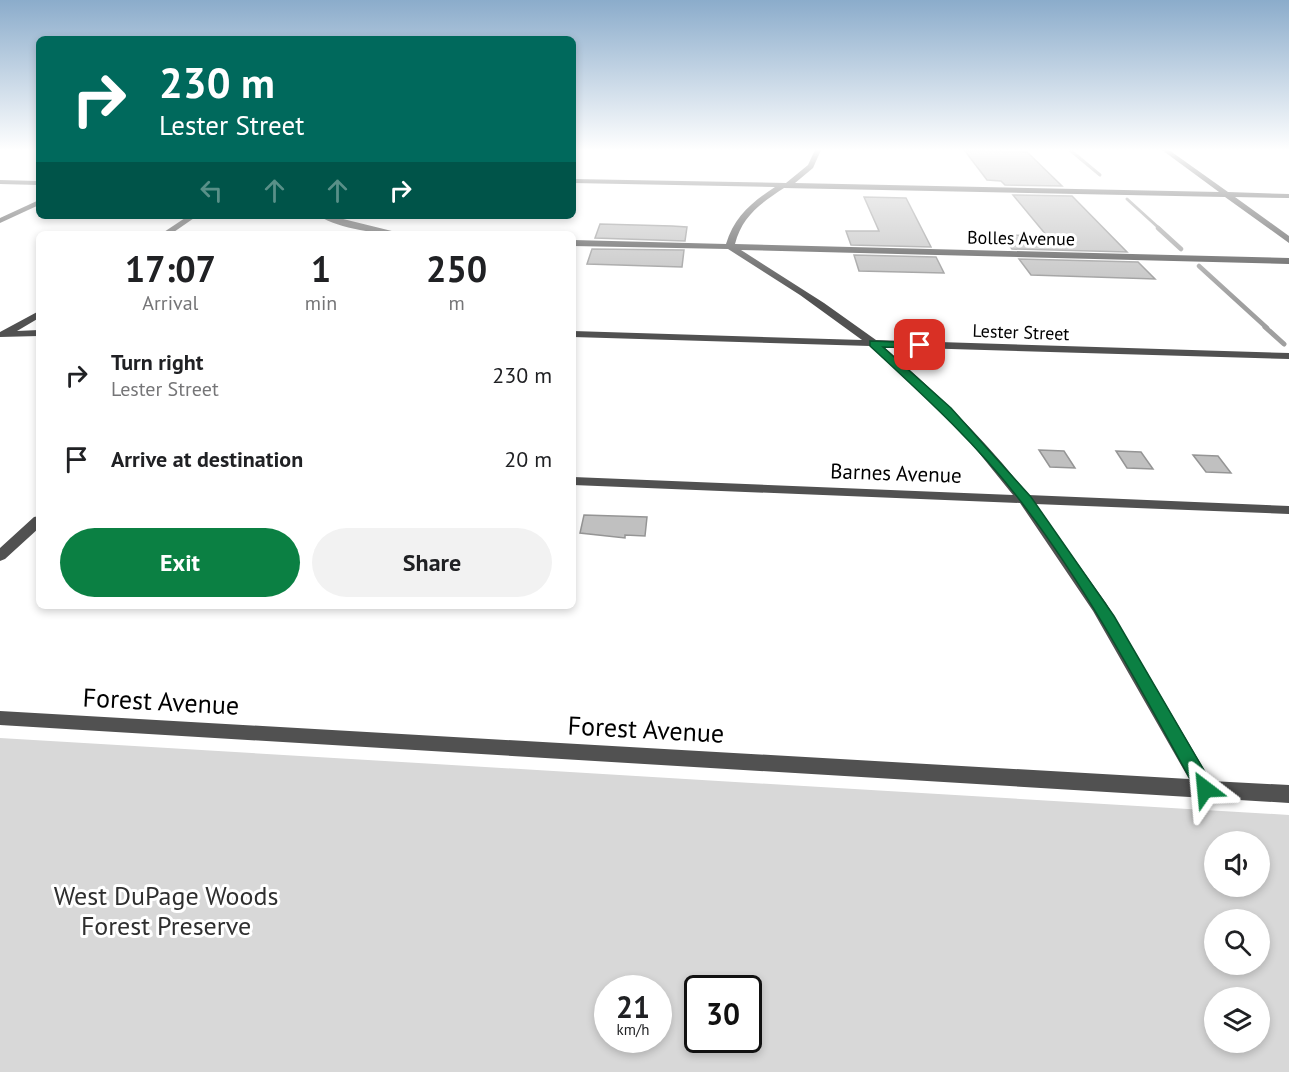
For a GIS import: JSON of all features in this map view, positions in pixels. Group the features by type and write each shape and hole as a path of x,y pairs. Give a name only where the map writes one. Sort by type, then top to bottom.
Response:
{"street":[{"path":"760,200 740,219 733,233 730,247 800,290 874,344 947,411 1027,500 1109,620 1205,789"},
{"path":"1235,200 1289,240"},
{"path":"0,221 36,203"},
{"path":"170,231 188,219"},
{"path":"333,219 384,231"},
{"path":"352,225 362,219"},
{"name":"Bolles Avenue","path":"576,243 1289,261"},
{"path":"1,335 36,316"},
{"path":"1,335 36,333"},
{"name":"Lester Street","path":"576,334 1289,356"},
{"name":"Barnes Avenue","path":"576,481 1289,510"},
{"path":"0,556 36,523"},
{"name":"Forest Avenue","path":"0,718 1289,795"}],"green space":[{"name":"West DuPage Woods Forest Preserve","path":"0,738 1289,815 1289,1072 0,1072"}],"building":[{"path":"865,200 907,200 931,247 851,245 846,231 879,231"},
{"path":"1017,200 1076,200 1127,252 1012,249 1001,235 1047,236"},
{"path":"600,224 687,227 685,241 595,238"},
{"path":"592,249 684,250 682,267 587,264"},
{"path":"854,255 936,257 944,273 859,271"},
{"path":"1019,259 1138,262 1155,279 1031,275"},
{"path":"1039,450 1064,451 1075,468 1050,467"},
{"path":"1116,451 1141,452 1153,469 1127,468"},
{"path":"1193,455 1218,456 1231,473 1206,472"},
{"path":"584,515 647,517 645,536 625,535 625,538 580,533"}],"waterway":[{"path":"1128,200 1160,229"},
{"path":"1158,228 1181,249"},
{"path":"1199,266 1267,328"},
{"path":"1265,327 1284,344"}],"route":[{"path":"920,345 874,344 947,411 1027,500 1109,620 1205,789"}]}
